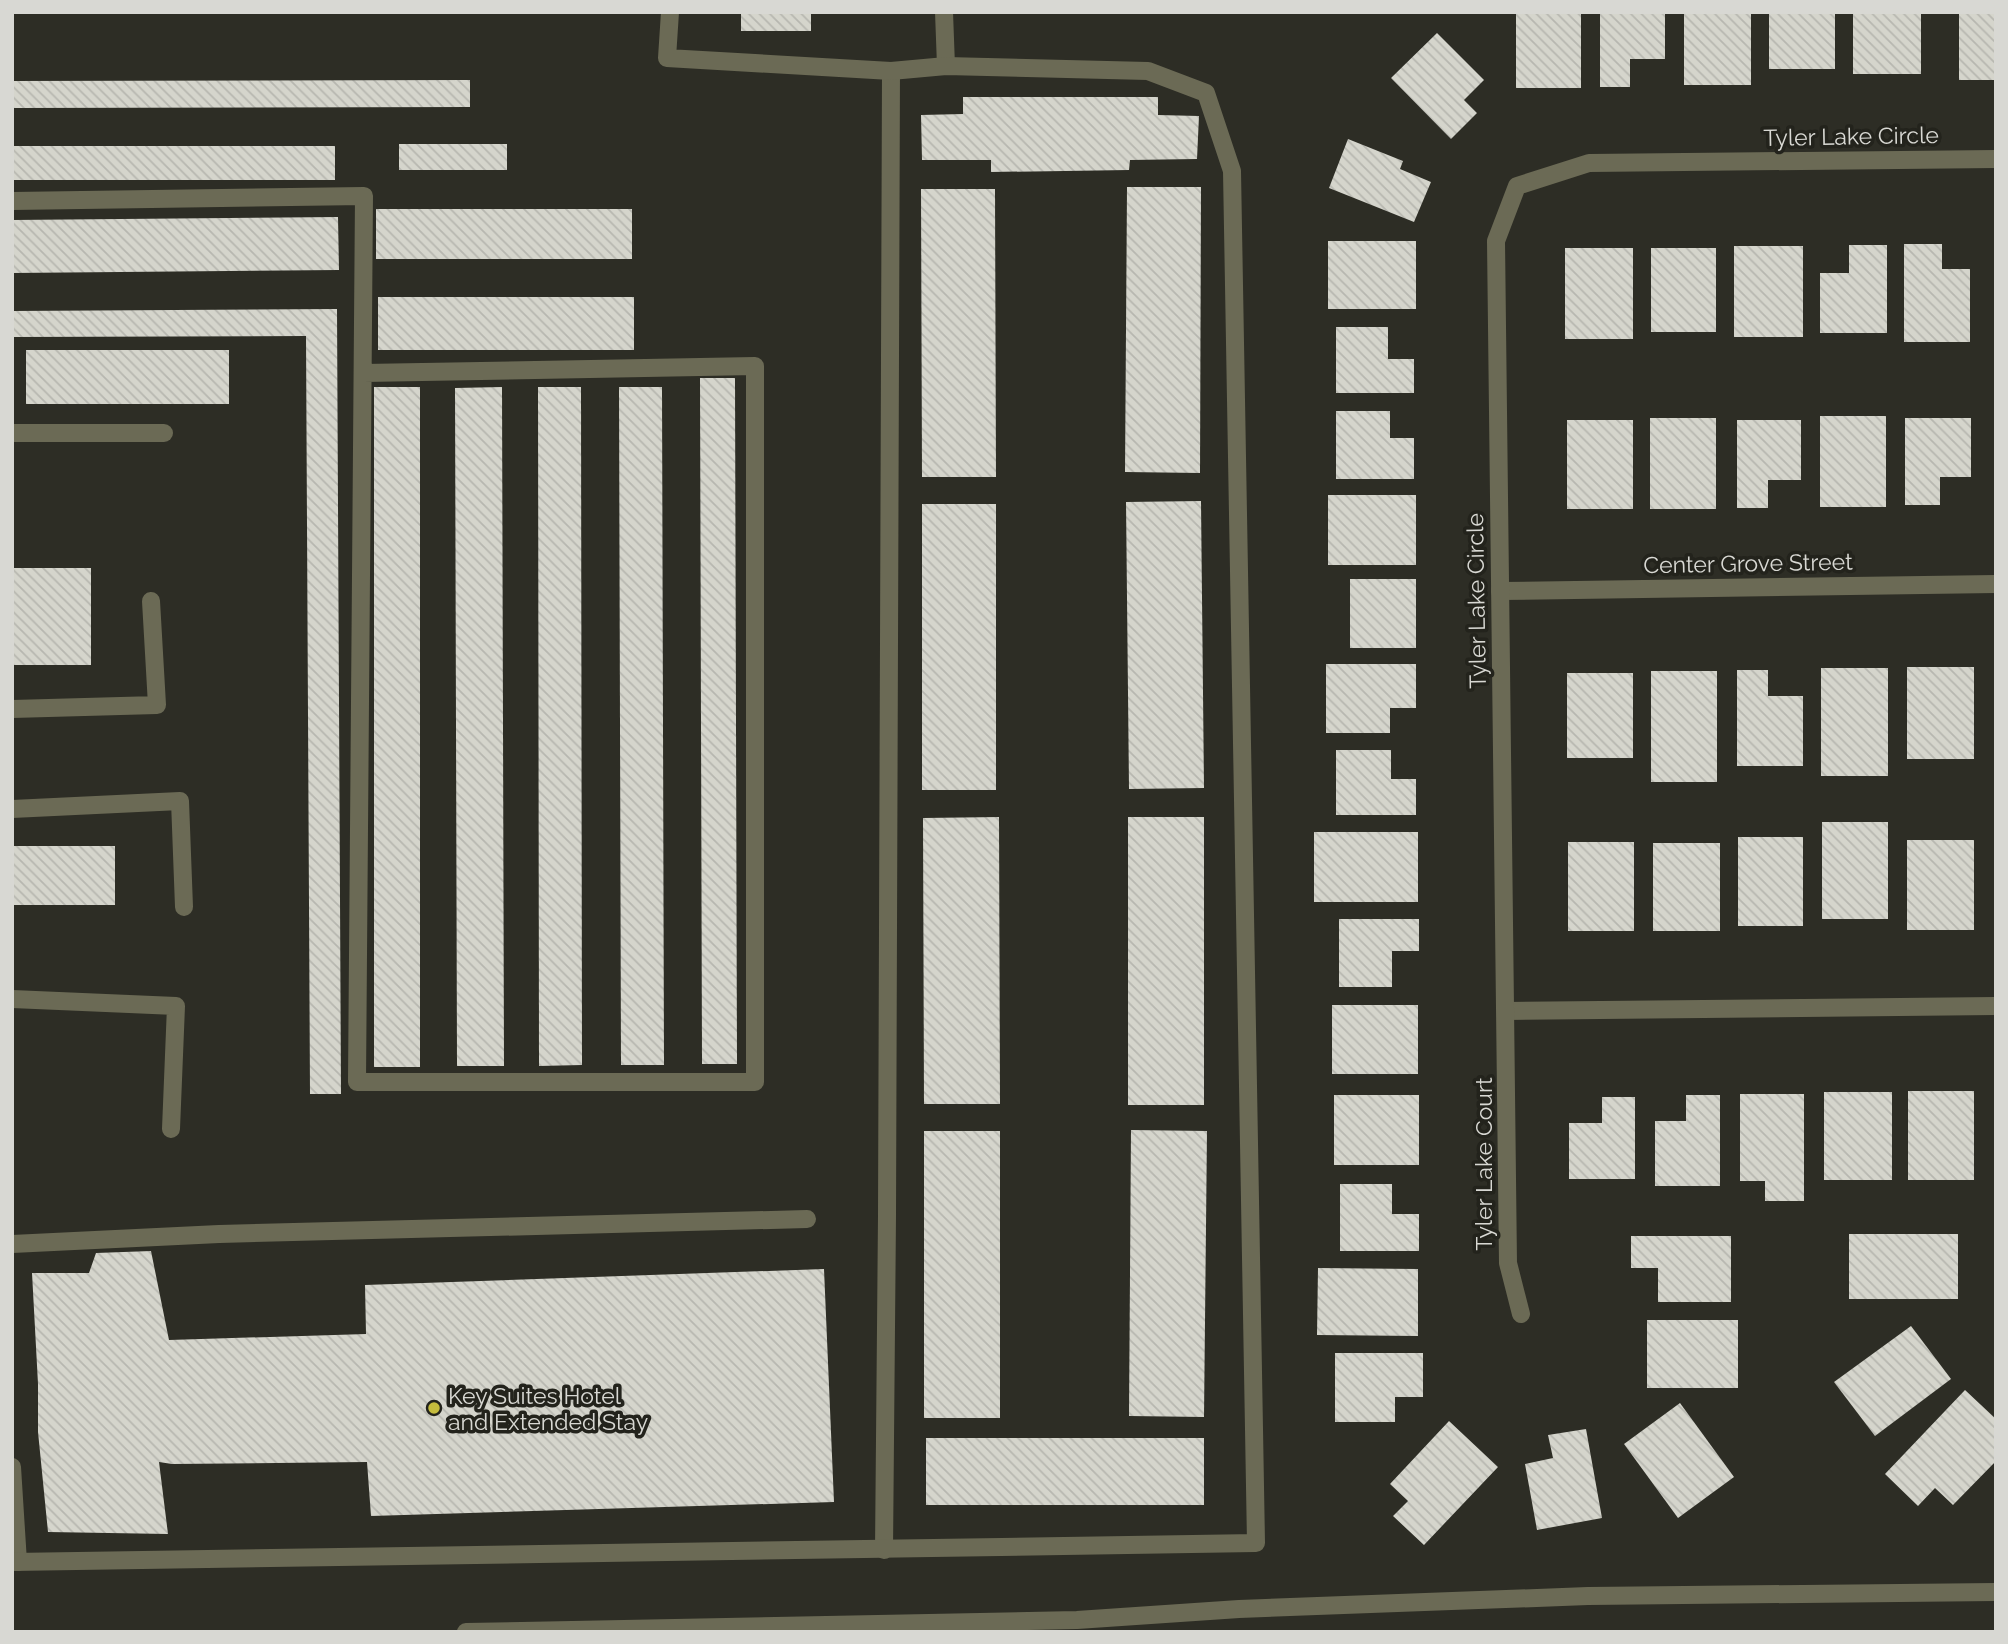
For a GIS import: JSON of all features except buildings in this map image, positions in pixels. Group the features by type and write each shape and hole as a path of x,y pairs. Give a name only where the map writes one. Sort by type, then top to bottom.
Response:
{"street":[{"path":"12,1466 15,1562 1256,1543 1232,171 1206,93 1148,71 946,66 891,71 667,58 670,12"},
{"path":"944,12 946,66"},
{"path":"884,1550 891,71"},
{"name":"Tyler Lake Circle","path":"1506,1011 1496,241 1517,186 1589,163 1996,159"},
{"path":"12,201 364,196 357,1082 755,1082 755,366 364,373"},
{"path":"12,433 164,433"},
{"name":"Center Grove Street","path":"1500,591 1996,584"},
{"path":"12,709 157,705 151,601"},
{"path":"12,809 180,801 184,907"},
{"path":"12,999 176,1006 171,1129"},
{"path":"1506,1011 1996,1006"},
{"name":"Tyler Lake Court","path":"1506,1011 1508,1263 1521,1314"},
{"path":"12,1244 219,1234 807,1219"},
{"path":"466,1632 1077,1620 1239,1609 1588,1596 1996,1592"}],"place":[{"name":"Key Suites Hotel and Extended Stay","path":"434,1408"}]}
